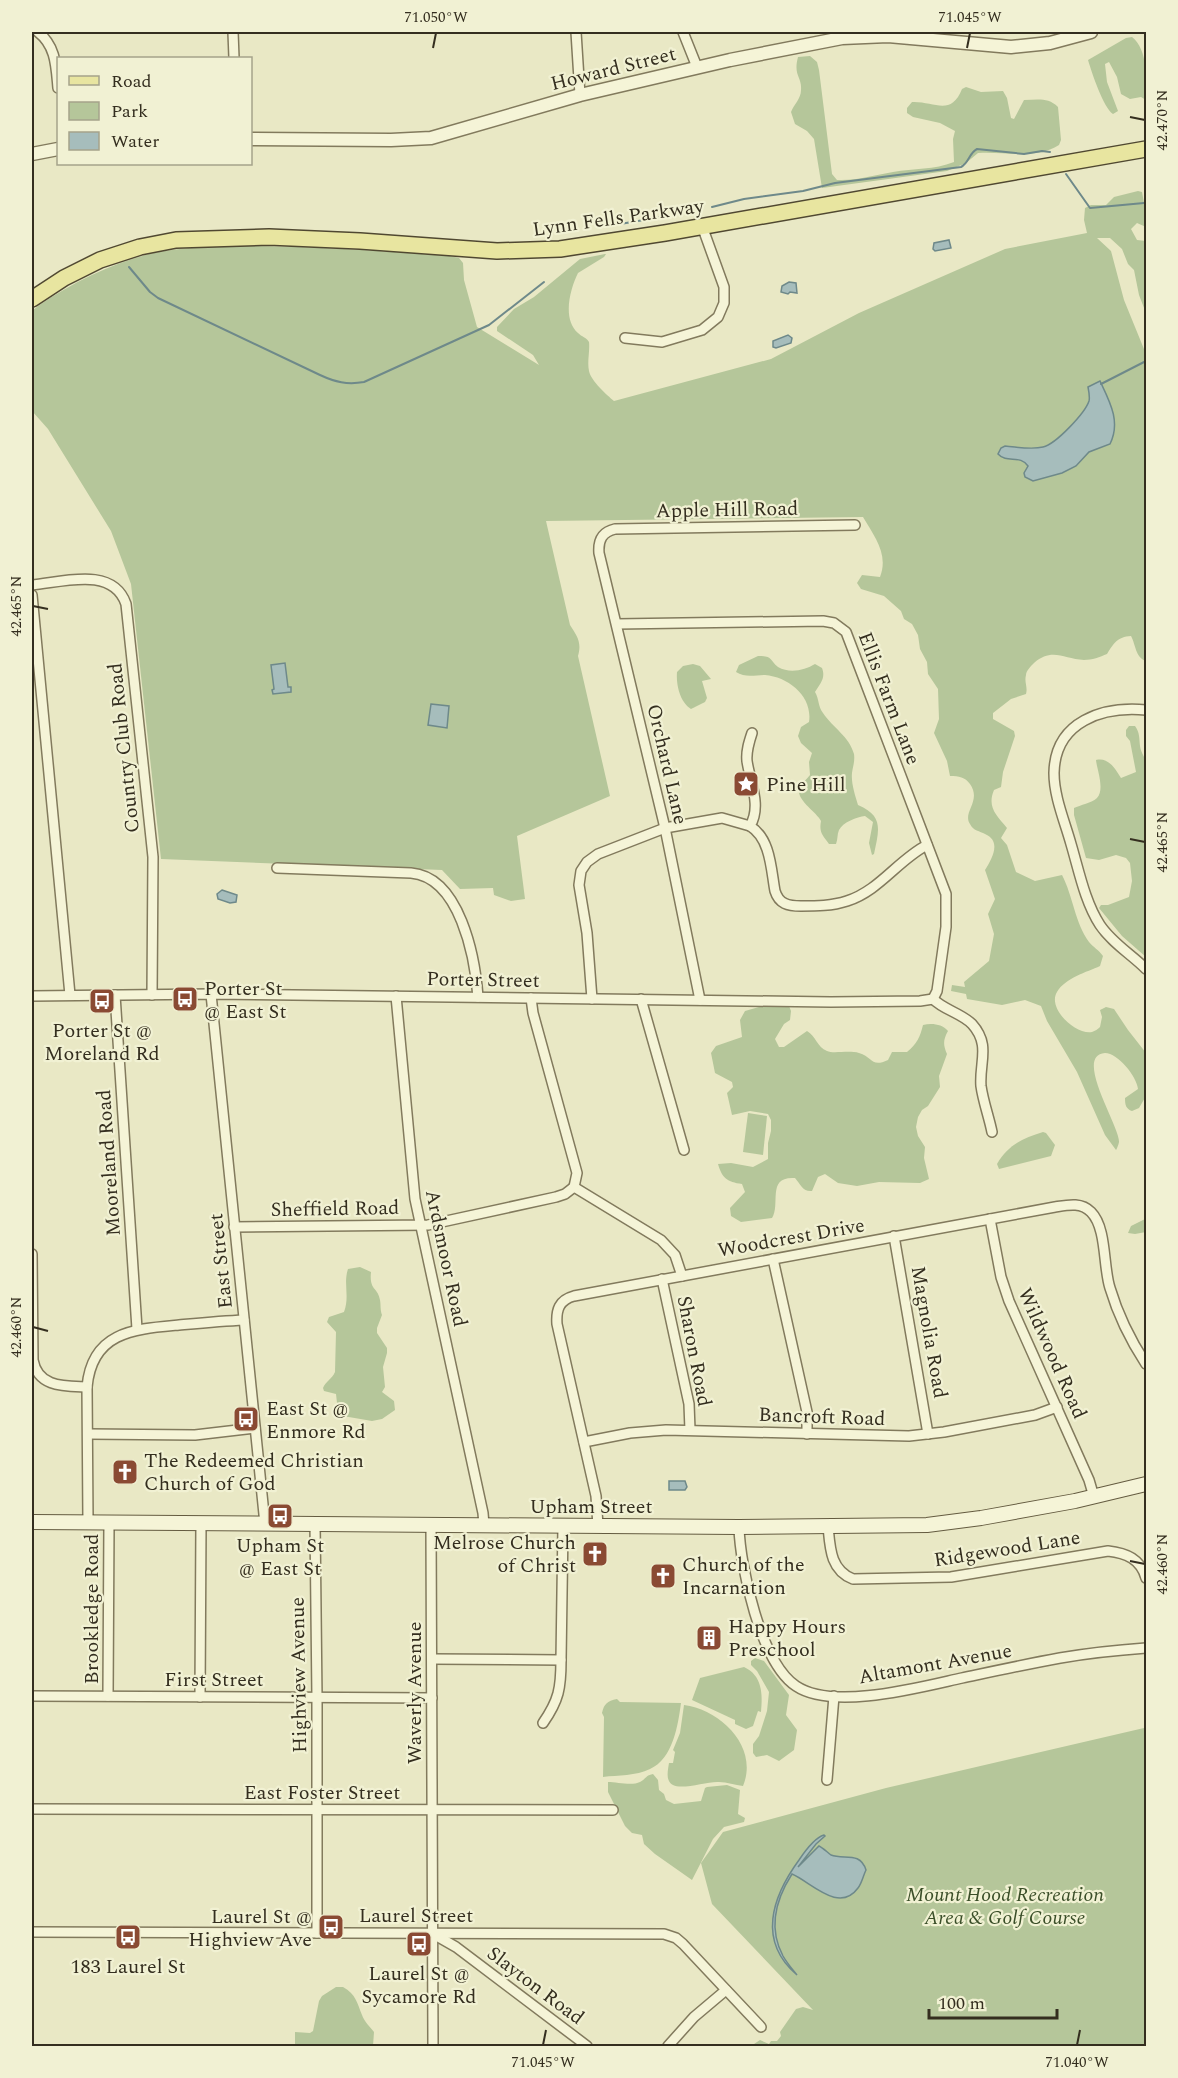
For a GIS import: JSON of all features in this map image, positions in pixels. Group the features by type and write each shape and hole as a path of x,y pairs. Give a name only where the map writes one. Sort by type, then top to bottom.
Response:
{"main road":[{"name":"Lynn Fells Parkway","path":"32,299 64,278 100,260 140,247 176,240 237,237 309,238 522,251 583,246 1146,149"},
{"name":"Upham Street","path":"32,1522 738,1527 938,1524 1094,1497 1146,1484"}],"street":[{"path":"38,32 52,49 57,82"},
{"path":"233,32 234,57"},
{"path":"576,32 580,95"},
{"path":"683,32 697,68"},
{"name":"Howard Street","path":"252,139 427,138 580,95 787,47 851,36 888,36 1011,47 1050,43 1091,32"},
{"path":"32,154 57,149"},
{"path":"625,338 662,342 702,330 718,317 724,303 724,287 702,226"},
{"name":"Apple Hill Road","path":"601,537 606,532 615,529 855,525"},
{"name":"Orchard Lane","path":"601,537 599,553 665,828 700,1000"},
{"name":"Country Club Road","path":"32,585 100,580 115,586 126,604 153,857 152,995"},
{"path":"32,595 70,995"},
{"name":"Ellis Farm Lane","path":"616,624 823,621 841,627 849,639 944,885 947,907 937,992 933,999"},
{"path":"1146,710 1098,714 1082,722 1068,734 1061,746 1054,774 1059,802 1092,910 1108,936 1146,969"},
{"path":"750,826 756,812 747,758 752,733"},
{"path":"592,999 587,933 579,885 581,871 595,856 665,828 722,818 750,826 760,834 765,843 778,898 783,903 793,906 831,905 853,899 871,888 911,854 927,845"},
{"path":"277,868 411,873 422,874 433,879 445,892 467,935 478,997"},
{"name":"Porter Street","path":"32,996 211,994 876,1002 933,999"},
{"name":"East Street","path":"211,994 265,1524"},
{"name":"Mooreland Road","path":"115,995 137,1329"},
{"name":"Ardsmoor Road","path":"396,996 413,1190 484,1525"},
{"path":"531,998 532,1013 577,1173 574,1187 662,1240 675,1255 682,1276"},
{"path":"641,999 684,1150"},
{"path":"933,999 969,1021 979,1036 984,1055 981,1086 992,1132"},
{"name":"Sheffield Road","path":"234,1227 421,1225 556,1197 574,1187"},
{"name":"Woodcrest Drive","path":"598,1526 597,1501 556,1319 559,1304 574,1296 1067,1205 1082,1206 1090,1211 1100,1229 1106,1274 1113,1297 1124,1324 1146,1364"},
{"name":"Wildwood Road","path":"990,1219 1005,1290 1089,1480 1094,1497"},
{"name":"Magnolia Road","path":"894,1236 928,1434"},
{"path":"32,1254 35,1368 43,1379 53,1384 87,1387"},
{"path":"773,1259 807,1413 807,1434"},
{"name":"Sharon Road","path":"662,1279 689,1404 690,1430"},
{"path":"88,1522 87,1387 91,1369 104,1347 119,1335 137,1329 244,1320"},
{"name":"Bancroft Road","path":"584,1442 638,1432 690,1430 890,1436 928,1434 1035,1415 1057,1407"},
{"path":"88,1434 195,1435 255,1428"},
{"name":"Brookledge Road","path":"108,1696 109,1522"},
{"path":"200,1697 201,1523"},
{"name":"Highview Avenue","path":"315,1524 317,1933"},
{"name":"Waverly Avenue","path":"431,1525 433,2046"},
{"path":"543,1723 555,1705 559,1694 563,1526"},
{"name":"Ridgewood Lane","path":"828,1526 835,1564 845,1575 855,1580 951,1577 1108,1551 1132,1558 1143,1568 1146,1578"},
{"name":"Altamont Avenue","path":"738,1527 746,1584 761,1630 774,1659 787,1678 797,1687 814,1694 834,1696 879,1694 1076,1655 1146,1648"},
{"path":"432,1659 561,1660"},
{"name":"First Street","path":"32,1696 432,1698"},
{"path":"827,1780 834,1696"},
{"name":"East Foster Street","path":"32,1809 613,1810"},
{"name":"Laurel Street","path":"32,1932 667,1935 681,1941 761,2027"},
{"name":"Slayton Road","path":"432,1933 456,1947 587,2046"},
{"path":"668,2046 694,2017 726,1990"}],"green space":[{"path":"1132,37 1144,57 1146,100 1141,97 1130,99 1121,94 1117,77 1109,62 1105,64 1107,82 1118,111 1113,114 1102,97 1088,60 1126,38"},
{"path":"810,56 817,62 819,70 832,174 837,180 931,168 954,162 955,131 940,123 913,117 907,113 907,108 912,102 941,106 953,103 962,89 966,87 981,92 1003,91 1007,98 1011,118 1014,119 1024,100 1042,100 1054,104 1058,107 1061,140 1059,145 1050,150 1030,154 978,153 966,163 947,171 822,188 814,139 807,131 795,124 791,112 801,93 796,68 798,57"},
{"path":"1142,192 1146,227 1137,223 1131,229 1137,240 1146,241 1146,313 1139,295 1134,270 1128,264 1122,249 1110,238 1097,238 1111,251 1124,300 1146,354 1146,661 1138,654 1131,636 1119,639 1107,654 1093,659 1084,660 1058,655 1040,658 1027,672 1026,694 1011,699 993,713 993,719 1014,731 1015,736 1003,772 1001,787 994,790 992,796 992,806 1007,828 1001,838 1007,845 1016,872 1035,881 1062,875 1084,935 1103,956 1100,966 1065,983 1057,992 1055,998 1059,1012 1071,1025 1085,1032 1092,1032 1100,1027 1102,1017 1100,1010 1106,1007 1114,1009 1146,1053 1146,1096 1139,1108 1132,1111 1126,1106 1125,1098 1138,1089 1131,1072 1121,1061 1110,1054 1105,1053 1096,1057 1094,1066 1100,1093 1119,1142 1116,1150 1105,1135 1077,1072 1047,1021 1041,1006 1025,1000 1002,1005 967,999 966,994 951,991 952,985 965,987 964,982 989,961 994,934 988,914 995,899 985,870 993,856 994,846 990,837 971,826 968,815 974,796 973,790 964,778 950,776 947,761 934,733 939,719 938,689 928,674 927,662 920,649 918,635 912,624 904,619 901,611 884,596 861,589 857,583 862,575 880,577 883,561 876,538 863,517 546,521 570,625 579,643 578,656 610,796 517,836 525,899 511,901 494,895 493,888 460,889 442,870 161,859 131,584 111,531 48,429 32,411 32,311 38,306 77,282 105,269 134,258 176,249 258,246 450,256 459,258 463,263 464,280 477,327 539,365 533,355 497,331 497,327 514,309 534,297 580,259 606,254 578,273 570,295 569,312 573,327 589,342 590,375 614,401 771,359 859,313 1005,249 1087,233 1084,220 1085,208 1091,205 1106,205 1114,197"},
{"path":"758,656 769,658 778,667 792,671 815,664 822,668 823,678 815,692 821,711 852,748 854,761 852,781 858,805 872,814 878,825 874,854 872,855 869,843 873,822 865,816 850,820 841,827 836,844 829,844 823,836 820,828 821,821 800,796 799,791 810,775 809,762 812,753 801,743 798,736 801,727 809,722 807,704 798,690 783,680 765,675 750,676 736,672 739,665"},
{"path":"693,664 700,666 711,679 702,681 707,698 705,702 691,709 684,702 680,693 677,672 683,666"},
{"path":"1129,726 1135,726 1138,731 1146,765 1146,957 1122,936 1099,908 1101,905 1108,905 1129,897 1132,881 1130,863 1126,858 1116,855 1099,860 1086,858 1074,815 1074,808 1092,801 1099,794 1096,760 1108,762 1121,778 1136,772 1130,741 1126,736"},
{"path":"789,1006 790,1020 784,1024 775,1039 779,1047 784,1047 807,1031 827,1051 859,1053 878,1063 888,1060 892,1052 907,1052 918,1040 923,1025 937,1025 948,1031 944,1043 947,1054 939,1076 940,1087 928,1106 922,1110 916,1127 918,1136 925,1147 924,1158 929,1179 920,1183 879,1182 857,1186 838,1183 825,1174 818,1177 812,1191 809,1191 802,1188 795,1178 786,1179 780,1181 777,1186 772,1218 741,1222 731,1216 730,1208 745,1192 742,1184 732,1182 723,1176 718,1164 731,1163 753,1167 768,1159 771,1120 768,1114 750,1111 732,1115 727,1093 733,1087 732,1082 715,1073 711,1053 716,1046 742,1037 740,1020 745,1011 759,1007"},
{"path":"748,1113 767,1116 763,1155 743,1152"},
{"path":"1043,1132 1055,1145 1051,1156 999,1169 997,1164 1011,1147"},
{"path":"1146,1212 1146,1232 1128,1233 1131,1226 1145,1219"},
{"path":"360,1267 371,1272 371,1283 380,1300 382,1315 377,1333 387,1348 383,1367 385,1387 382,1392 394,1401 395,1410 382,1419 372,1421 343,1416 336,1394 324,1391 323,1388 335,1372 336,1332 327,1322 329,1317 344,1312 348,1269"},
{"path":"755,1658 764,1661 789,1695 786,1715 797,1730 794,1750 779,1761 767,1755 756,1757 753,1753 753,1744 759,1736 767,1711 769,1692 751,1665 751,1661"},
{"path":"744,1667 750,1670 758,1680 762,1698 761,1712 758,1711 753,1726 746,1729 735,1724 735,1720 692,1700 700,1678"},
{"path":"617,1699 620,1702 681,1703 673,1740 664,1758 658,1764 639,1773 603,1777 604,1717 602,1713 606,1703"},
{"path":"684,1705 711,1714 733,1733 746,1758 747,1772 743,1786 725,1782 683,1786 670,1783 669,1763 673,1763 675,1752 673,1750 680,1733"},
{"name":"Mount Hood Recreation Area & Golf Course","path":"1144,1728 1146,1735 1146,2046 751,2046 760,2040 769,2044 771,2041 777,2041 781,2036 780,2032 796,2009 803,2007 813,2010 712,1904 701,1863 723,1832 886,1788"},
{"path":"653,1774 666,1800 674,1804 701,1801 707,1787 727,1785 740,1790 738,1814 745,1818 744,1822 724,1827 713,1839 692,1880 655,1854 644,1844 642,1835 632,1833 625,1826 608,1792 608,1782 637,1783"},
{"path":"336,1987 343,1987 353,1996 364,2019 374,2032 373,2046 295,2046 295,2032 310,2033 313,2031 319,2001 322,1996"}],"water":[{"path":"949,240 951,248 935,251 933,249 934,243"},
{"path":"789,282 796,283 797,293 781,292 782,286"},
{"path":"788,335 792,338 791,343 773,347 773,341"},
{"path":"1100,381 1113,412 1114,428 1110,444 1089,452 1076,466 1062,473 1033,481 1025,477 1024,473 1028,466 1025,462 1005,458 998,454 1005,446 1038,448 1049,445 1082,413 1089,399 1088,387"},
{"path":"285,663 288,687 291,687 291,692 273,694 271,665"},
{"path":"431,704 449,706 447,728 428,725"},
{"path":"222,890 237,895 236,902 230,903 218,899 217,894"},
{"path":"669,1481 685,1481 687,1487 685,1490 669,1490"},
{"path":"824,1835 798,1867 819,1846 831,1855 860,1860 866,1870 858,1888 842,1898 825,1894 792,1874 778,1904 775,1924 778,1945 797,1975 784,1962 777,1948 773,1933 773,1919 776,1904 790,1874 810,1845"}],"waterway":[{"path":"712,207 835,183 961,167 977,149 1024,154 1050,152"},
{"path":"1066,174 1090,208 1144,203"},
{"path":"620,224 668,216"},
{"path":"129,267 158,298 326,377 352,383 364,382 489,325 544,282"},
{"path":"1101,384 1146,361"}],"place":[{"name":"Pine Hill","path":"746,784"},
{"name":"Porter St @ East St","path":"185,999"},
{"name":"Porter St @ Moreland Rd","path":"102,1001"},
{"name":"East St @ Enmore Rd","path":"246,1419"},
{"name":"The Redeemed Christian Church of God","path":"125,1472"},
{"name":"Upham St @ East St","path":"280,1516"},
{"name":"Melrose Church of Christ","path":"595,1554"},
{"name":"Church of the Incarnation","path":"663,1576"},
{"name":"Happy Hours Preschool","path":"709,1638"},
{"name":"Laurel St @ Highview Ave","path":"331,1927"},
{"name":"183 Laurel St","path":"128,1937"},
{"name":"Laurel St @ Sycamore Rd","path":"419,1944"}]}
